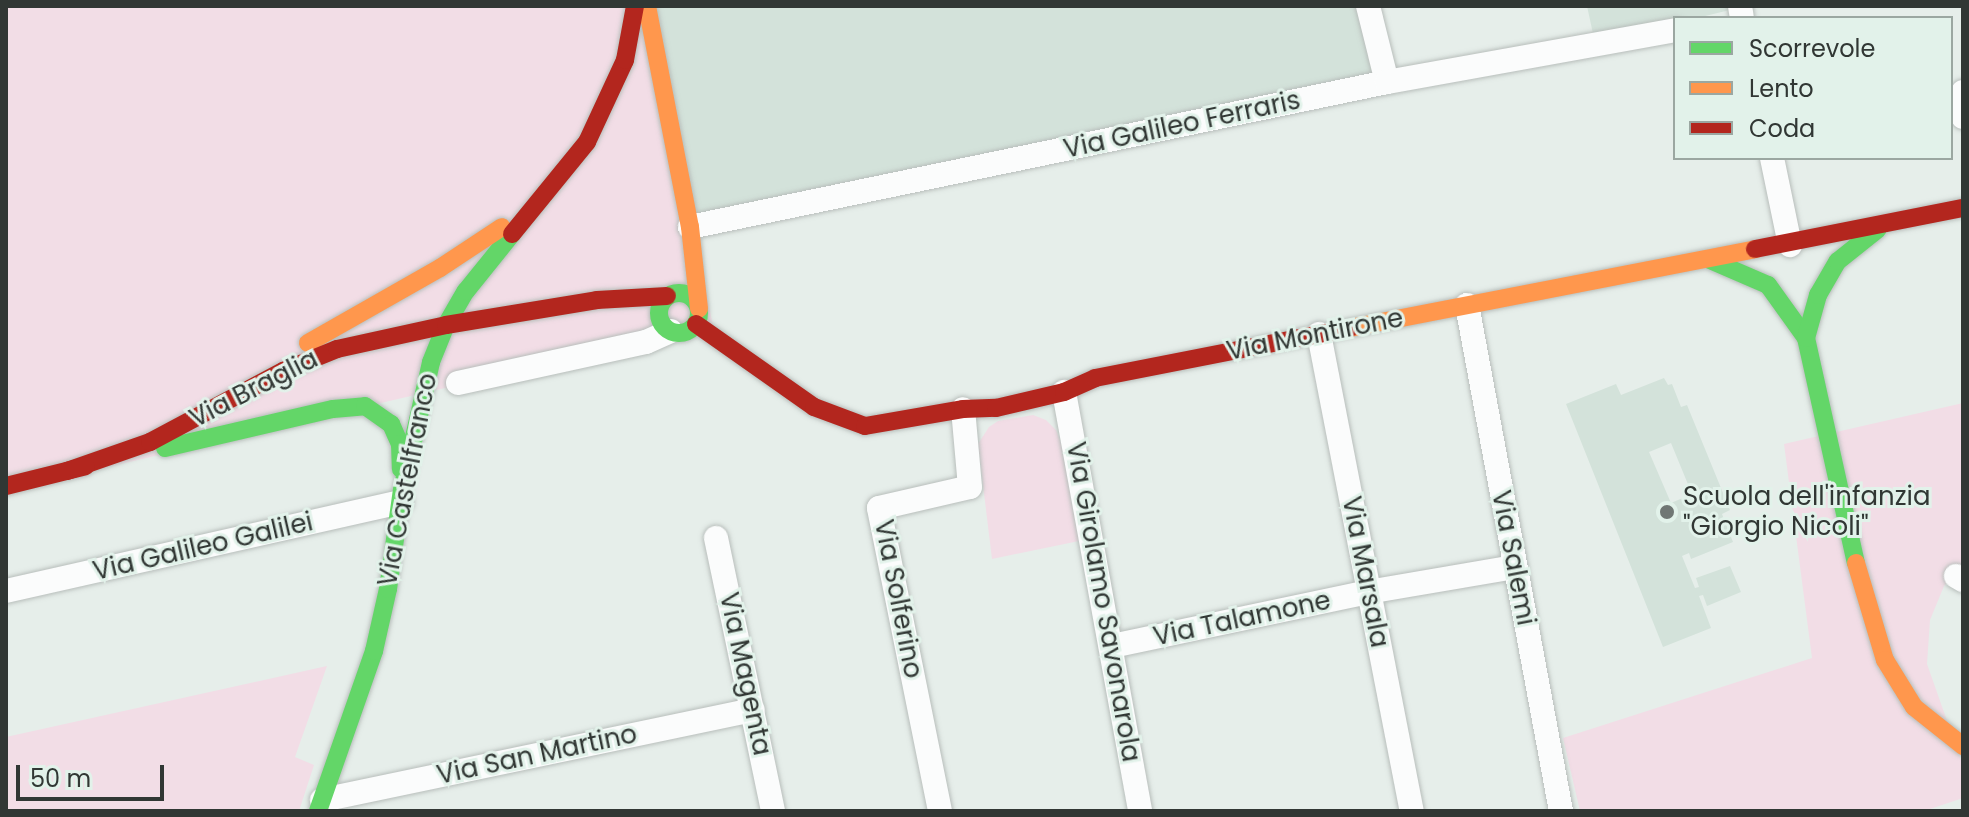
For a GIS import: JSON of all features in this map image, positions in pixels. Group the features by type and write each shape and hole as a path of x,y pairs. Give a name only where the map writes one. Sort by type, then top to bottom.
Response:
{"street":[{"name":"Via Castelfranco","path":"320,805 374,651 388,589 401,496 431,362 446,325 493,255 559,180 587,142 625,60 635,6"},
{"path":"551,308 618,311 682,333 698,316 690,227 647,6"},
{"path":"1368,6 1387,82"},
{"name":"Via Galileo Ferraris","path":"690,227 1387,82 1673,30"},
{"path":"1963,92 1963,117"},
{"path":"1772,160 1801,319 1862,588 1885,660 1914,707 1963,746"},
{"name":"Via Castelfranco","path":"67,471 370,310 468,251 559,180"},
{"name":"Via Montirone","path":"698,316 835,418 865,426 963,409 996,408 1064,392 1095,378 1709,259 1792,266 1884,225 1963,208"},
{"path":"1801,319 1838,261 1884,225"},
{"path":"1709,259 1753,275 1768,285 1801,319"},
{"path":"446,325 597,300 667,296 682,292 690,295 698,316"},
{"path":"666,326 659,309 667,296"},
{"name":"Via Salemi","path":"1467,305 1561,811"},
{"name":"Via Braglia","path":"67,471 150,442 310,359 337,349 446,325"},
{"path":"458,383 646,342 666,326"},
{"name":"Via Marsala","path":"1319,334 1412,811"},
{"name":"Via Girolamo Savonarola","path":"1064,392 1140,811"},
{"name":"Via Braglia","path":"6,486 333,409 365,406 391,424 400,444 401,496"},
{"name":"Via Solferino","path":"940,811 879,508 970,487 963,409"},
{"name":"Via Galileo Galilei","path":"6,591 401,496"},
{"name":"Via Magenta","path":"716,538 773,811"},
{"name":"Via Talamone","path":"1112,646 1368,592 1515,567"},
{"name":"Via San Martino","path":"320,805 753,710"}],"shaded area":[{"path":"6,6 646,6 713,325 6,491"},
{"path":"646,6 1368,6 1386,86 694,229"},
{"path":"1587,6 1746,6 1705,16 1673,16 1673,24 1595,43"},
{"name":"Scuola dell'infanzia \"Giorgio Nicoli\"","path":"1664,378 1668,385 1672,384 1681,407 1687,405 1730,510 1722,514 1733,542 1691,559 1689,553 1682,556 1695,588 1699,587 1696,578 1730,566 1741,592 1707,606 1703,595 1699,596 1711,628 1663,647 1566,404 1616,384 1621,395","holes":["1671,443 1692,494 1671,503 1649,452"]},
{"path":"1963,403 1963,566 1944,586 1930,620 1927,664 1963,766 1963,798 1924,811 1580,811 1563,738 1812,658 1784,444"},
{"path":"1033,415 1046,420 1056,430 1062,445 1079,541 992,559 978,444 989,427 998,421"},
{"path":"327,666 295,757 314,765 299,811 6,811 6,737"}],"traffic: fast":[{"path":"1806,338 1818,295 1838,261 1878,229"},
{"path":"318,811 374,651 388,589 402,490 431,362 446,325 466,291 512,234"},
{"path":"1710,260 1768,285 1806,338 1856,563"},
{"path":"679,293 693,299 699,313 693,327 679,333 665,327 659,313 665,299 679,293"},
{"path":"165,448 333,409 365,406 391,424 400,444 401,469"}],"traffic: slow":[{"path":"647,6 690,227 699,309"},
{"path":"308,343 440,268 502,227"},
{"path":"1350,328 1755,249"},
{"path":"1856,563 1885,660 1914,707 1963,746"}],"traffic: jam":[{"path":"512,234 587,142 625,60 635,6"},
{"path":"1755,249 1963,208"},
{"path":"67,471 150,442 283,371 337,349 446,325 597,300 667,296"},
{"path":"696,324 814,407 865,426 963,409 996,408 1064,392 1095,378 1350,328"},
{"path":"6,486 86,466"}],"place":[{"name":"Scuola dell'infanzia \"Giorgio Nicoli\"","path":"1667,512"}]}
